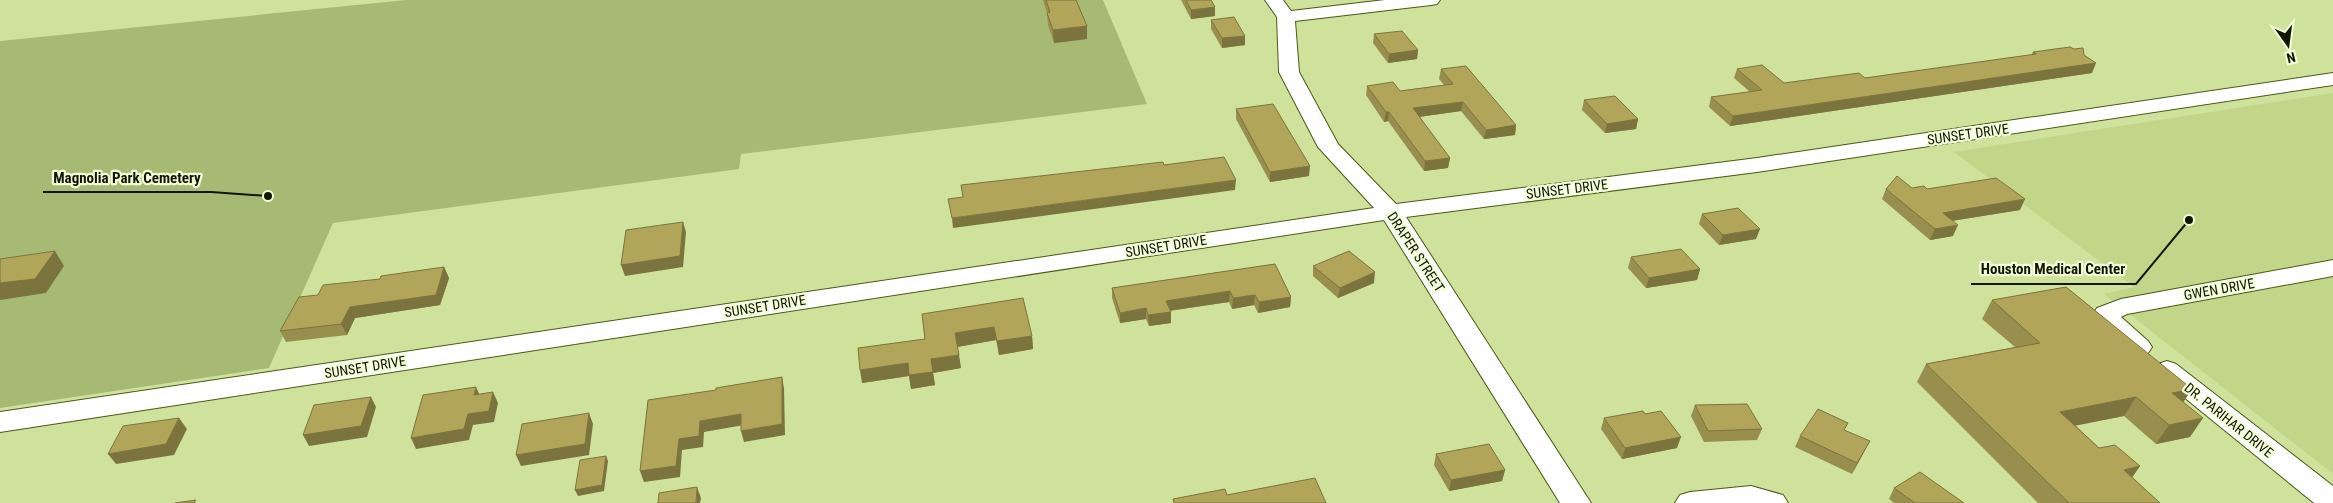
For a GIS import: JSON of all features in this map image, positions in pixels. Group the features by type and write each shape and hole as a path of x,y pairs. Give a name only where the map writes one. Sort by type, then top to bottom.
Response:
{"street":[{"path":"1280,8 1431,0"},
{"name":"DRAPER STREET","path":"1280,8 1289,72 1329,147 1391,212 1576,503"},
{"name":"SUNSET DRIVE","path":"0,422 1391,212 1764,164 2333,79"},
{"name":"GWEN DRIVE","path":"2106,314 2120,307 2333,268"},
{"name":"DR. PARIHAR DRIVE","path":"2106,314 2115,328 2333,502"},
{"path":"1690,503 1751,497 1773,503"}],"shaded area":[{"path":"406,0 1103,0 1147,104 741,154 739,169 333,223 269,368 0,408 0,41"},
{"path":"2333,93 2333,474 2104,294 2134,287 1954,152"}],"building":[{"path":"1046,0 1076,0 1087,26 1053,30 1047,13 1050,12"},
{"path":"1186,0 1211,0 1215,7 1191,10"},
{"path":"1234,17 1245,36 1222,38 1211,20"},
{"path":"1402,31 1418,50 1389,54 1374,34"},
{"path":"2070,47 2074,49 2083,48 2084,55 2096,63 1733,116 1711,97 1762,90 1737,69 1762,65 1784,83 1859,73 1865,78 2036,54 2033,52"},
{"path":"1466,66 1516,125 1486,130 1463,102 1413,108 1450,158 1425,161 1367,86 1393,82 1400,91 1453,84 1441,69"},
{"path":"1615,96 1638,119 1607,124 1584,100"},
{"path":"1273,104 1310,166 1270,172 1236,109"},
{"path":"1224,157 1236,180 952,218 948,199 963,197 961,185 1163,162 1164,165"},
{"path":"1897,176 1912,188 1924,186 1927,189 1996,178 2025,199 1943,213 1958,225 1935,229 1886,189"},
{"path":"1738,208 1760,229 1723,235 1702,214"},
{"path":"683,222 680,256 621,265 626,230"},
{"path":"1681,249 1700,269 1649,278 1631,257"},
{"path":"55,251 35,279 0,283 0,259"},
{"path":"1349,251 1375,272 1340,288 1313,266"},
{"path":"1275,264 1291,297 1259,302 1255,295 1233,298 1230,291 1166,301 1171,312 1148,315 1146,308 1120,313 1112,288"},
{"path":"444,267 436,295 350,307 341,324 280,331 299,297 318,295 323,285 380,279 381,276"},
{"path":"2066,287 2192,389 2172,393 2203,418 2169,425 2136,397 2060,412 2099,448 2115,445 2140,466 2124,470 2160,503 2069,503 1926,364 2040,343 1992,300"},
{"path":"1023,298 1032,336 997,341 994,327 955,333 959,355 931,359 933,372 909,375 908,363 860,370 858,348 925,339 922,314"},
{"path":"782,377 782,424 741,431 741,414 700,421 699,436 679,439 676,466 640,471 648,400 716,390 716,388"},
{"path":"476,387 474,395 493,392 489,411 468,414 464,429 411,438 423,395"},
{"path":"371,397 361,426 303,435 314,405"},
{"path":"1747,404 1762,429 1708,431 1695,405"},
{"path":"1818,409 1848,423 1844,430 1870,441 1857,463 1800,436"},
{"path":"1643,411 1645,414 1661,411 1681,437 1625,448 1604,418"},
{"path":"589,413 585,444 516,455 522,424"},
{"path":"179,418 166,444 108,454 123,426"},
{"path":"1489,444 1505,470 1451,480 1436,454"},
{"path":"606,456 602,485 575,490 580,460"},
{"path":"1920,472 1964,503 1915,503 1894,488"},
{"path":"1315,478 1326,503 1174,503 1173,499 1225,489 1227,495"},
{"path":"697,487 696,503 658,503 659,493"},
{"path":"196,500 194,503 175,503"}],"place":[{"name":"Magnolia Park Cemetery","path":"268,196"},
{"name":"Houston Medical Center","path":"2189,220"}]}
